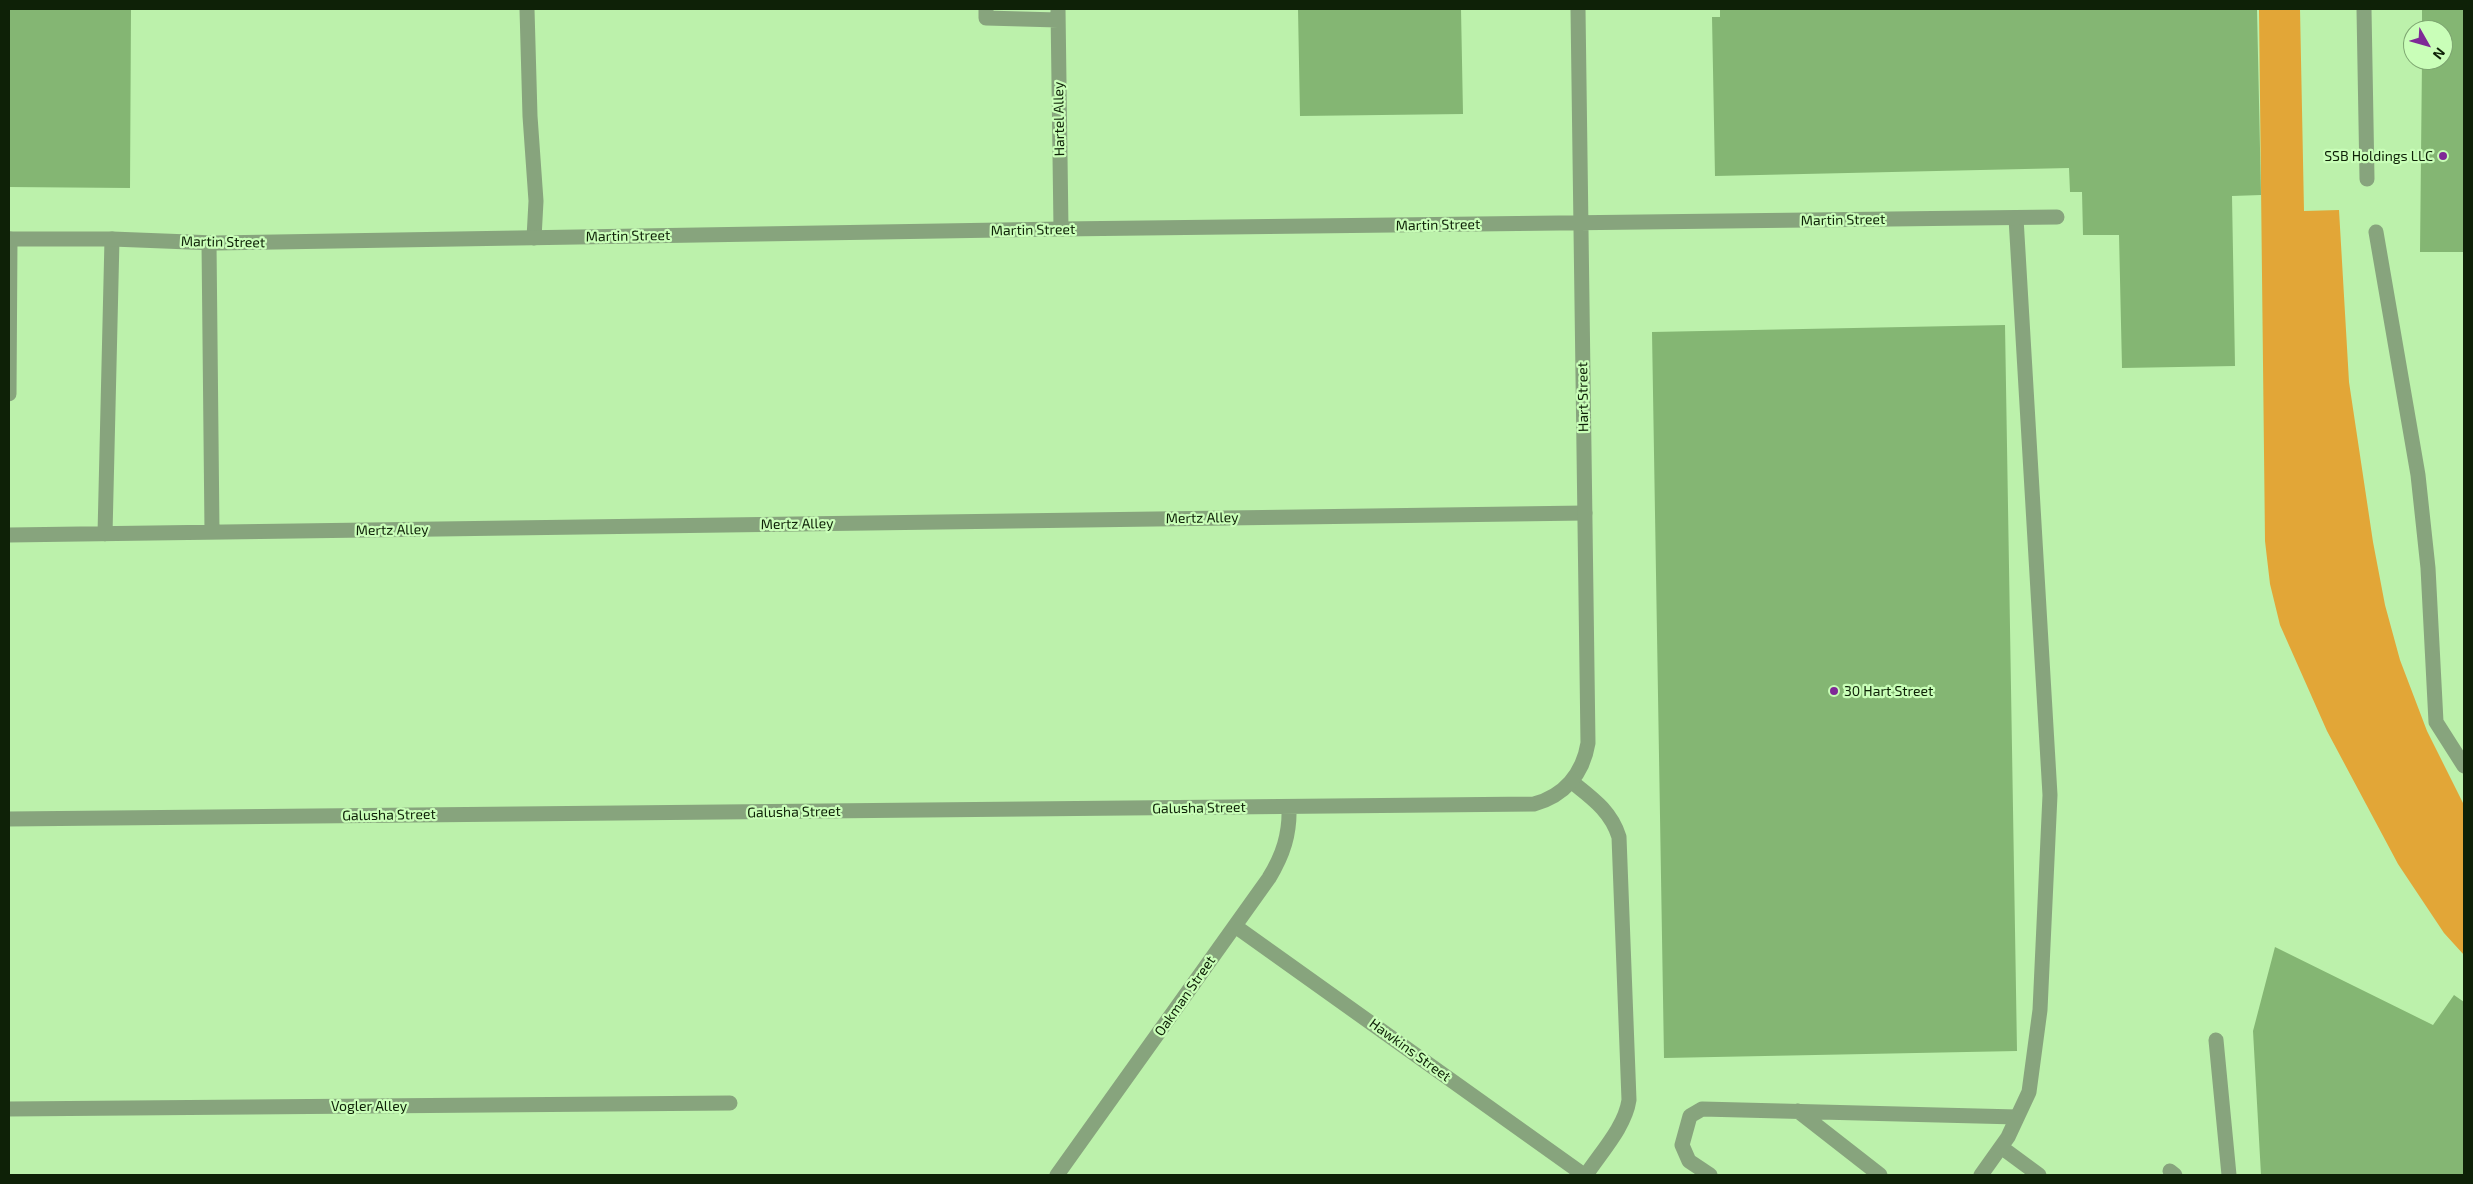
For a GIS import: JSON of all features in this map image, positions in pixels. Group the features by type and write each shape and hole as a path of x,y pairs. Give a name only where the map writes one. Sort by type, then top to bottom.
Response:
{"street":[{"path":"527,9 536,201 534,238"},
{"path":"986,9 986,18 1058,14"},
{"name":"Hart Street","path":"1572,782 1586,757 1588,743 1578,9"},
{"path":"2364,9 2367,179"},
{"name":"Hartel Alley","path":"1058,14 1060,230"},
{"name":"Martin Street","path":"9,239 112,238 209,243 2057,217"},
{"path":"1981,1175 2001,1147 2028,1092 2040,1010 2050,795 2016,218"},
{"path":"2376,232 2418,475 2428,568 2436,722 2464,766"},
{"path":"105,534 112,238"},
{"path":"9,239 9,394"},
{"path":"209,243 212,532"},
{"name":"Mertz Alley","path":"9,535 1585,513"},
{"path":"1572,782 1605,810 1614,822 1619,837 1630,1100 1627,1112 1621,1123 1585,1175"},
{"name":"Galusha Street","path":"9,819 1534,804 1548,800 1572,782"},
{"name":"Oakman Street","path":"1057,1175 1280,860 1290,824 1289,807"},
{"name":"Hawkins Street","path":"1235,926 1585,1175"},
{"path":"2216,1040 2229,1175"},
{"name":"Vogler Alley","path":"9,1109 730,1104"},
{"path":"1710,1175 1688,1161 1682,1145 1690,1116 1702,1109 2017,1117"},
{"path":"1798,1111 1880,1175"},
{"path":"2001,1147 2039,1175"}],"shaded area":[{"path":"2259,9 2300,9 2304,211 2339,210 2349,382 2373,542 2385,605 2400,660 2427,731 2464,805 2464,955 2444,933 2398,864 2327,731 2280,625 2270,584 2265,541"}],"building":[{"path":"9,9 131,9 130,188 9,187"},
{"path":"1298,9 1461,9 1463,114 1300,116"},
{"path":"1720,9 2257,9 2261,195 2232,196 2235,366 2122,368 2119,235 2083,235 2082,192 2070,192 2069,168 1715,176 1712,17 1720,17"},
{"name":"SSB Holdings LLC","path":"2422,9 2464,9 2464,252 2420,252 2422,70 2453,70 2453,20 2422,20"},
{"name":"30 Hart Street","path":"2005,325 2017,1051 1664,1058 1652,332"},
{"path":"2275,947 2433,1025 2454,995 2464,1002 2464,1175 2261,1175 2253,1031"}],"place":[{"name":"SSB Holdings LLC","path":"2443,156"},
{"name":"30 Hart Street","path":"1834,691"}]}
